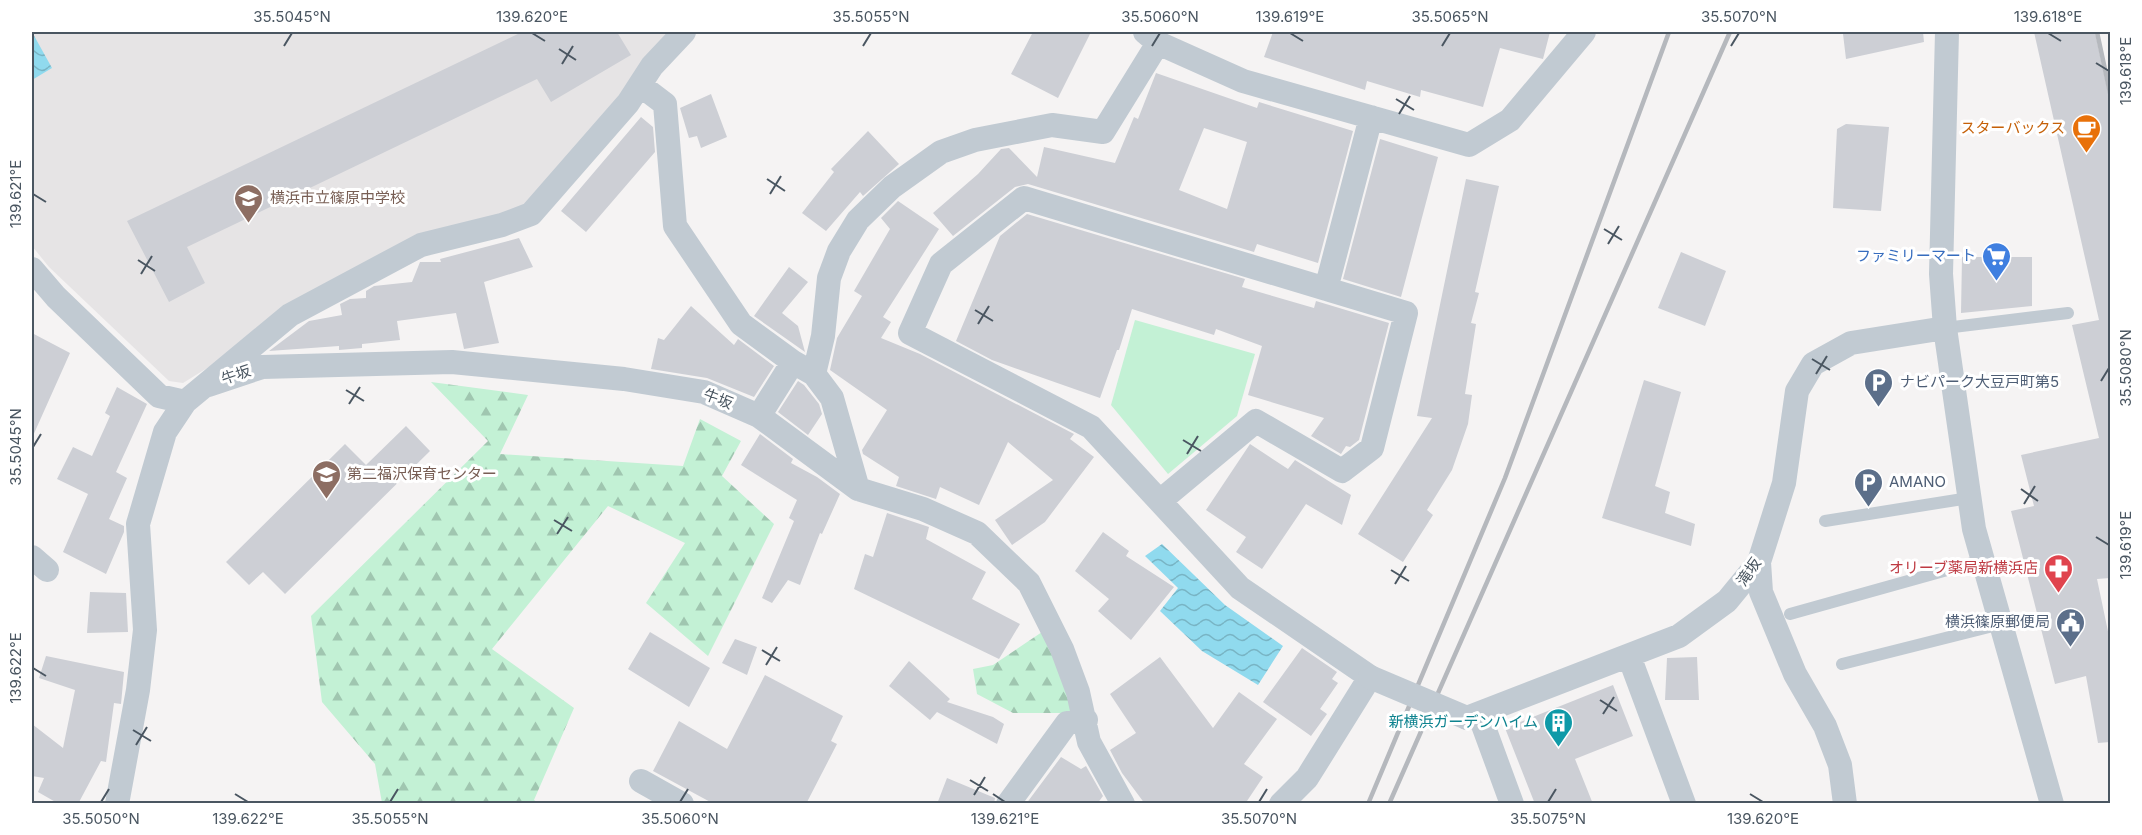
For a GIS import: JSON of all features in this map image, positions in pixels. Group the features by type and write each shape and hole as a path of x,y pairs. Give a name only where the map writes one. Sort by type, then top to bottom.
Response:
{"street":[{"path":"117,804 138,690 145,630 138,524 165,432 185,402 290,315 421,245 502,225 531,214 628,103 652,66 684,32"},
{"path":"814,374 823,336 829,278 839,251 858,220 892,188 941,152 975,140 1052,125 1103,132 1152,37 1243,81 1469,145 1510,120 1584,32"},
{"path":"1947,32 1941,274 1945,328 1974,529 2052,804"},
{"path":"640,85 665,104 675,226 741,324 793,362 814,374 832,398 858,489"},
{"path":"1326,289 1371,117"},
{"path":"1160,501 1256,421 1342,471 1372,448 1406,313 1024,198 941,264 910,333 1091,427 1240,588 1370,677 1473,716 1512,804"},
{"path":"32,269 56,297 159,396 185,402"},
{"name":"滝坂","path":"1473,716 1678,636 1728,601 1759,562 1784,483 1797,391 1813,364 1851,343 1945,328"},
{"name":"牛坂","path":"208,385 262,367 452,362 624,379 704,392 759,416 858,489 923,509 977,533 1029,583 1062,649 1086,720 1089,742 1123,804"},
{"path":"759,416 793,362"},
{"path":"1759,562 1764,602 1795,674 1825,726 1840,765 1845,804"},
{"path":"1629,656 1684,804"},
{"path":"1281,804 1307,778 1370,677"},
{"path":"1008,804 1067,723 1086,720"},
{"path":"641,781 682,804"}],"lane":[{"path":"1945,328 2068,313"},
{"path":"1825,521 1969,498"},
{"path":"1790,614 1983,560"},
{"path":"1842,664 2001,624"}],"shaded area":[{"name":"横浜市立篠原中学校","path":"32,32 671,32 617,106 523,207 225,357 183,383 169,381 49,267 32,246"}],"green space":[{"path":"1135,320 1255,354 1237,416 1168,474 1111,405"},
{"path":"431,382 528,395 500,454 683,466 700,419 741,441 722,476 774,524 708,656 646,603 685,543 608,506 492,649 574,708 534,800 538,803 382,803 375,764 322,702 311,616 488,441"},
{"path":"1045,630 1080,713 1013,713 977,694 973,669 993,665"}],"water":[{"path":"32,32 52,68 32,80"},
{"path":"1162,544 1225,605 1283,646 1258,685 1202,651 1160,611 1178,588 1145,556"}],"building":[{"path":"522,32 617,32 631,55 551,102 537,79 187,247 205,283 169,302 127,221"},
{"path":"1033,32 1091,32 1058,98 1011,74"},
{"path":"1273,32 1550,32 1543,59 1500,48 1483,107 1421,90 1420,97 1367,81 1365,90 1264,57"},
{"path":"1923,32 1924,42 1846,59 1843,34"},
{"path":"2034,32 2095,32 2110,102 2110,578 2097,579 2110,641 2110,742 2098,743 2086,676 2055,684 2011,511 2034,506 2021,455 2099,438 2072,325 2099,320"},
{"path":"1156,73 1257,108 1259,102 1353,131 1318,263 1257,244 1254,252 1028,184 1015,187 953,236 933,213 978,174 1001,149 1009,148 1037,177 1044,147 1115,163 1134,117 1138,119","holes":["1204,128 1247,142 1227,209 1179,190"]},
{"path":"711,94 727,137 701,148 697,136 689,138 680,108"},
{"path":"641,117 653,127 655,152 586,232 561,211"},
{"path":"1846,124 1889,127 1881,211 1833,208 1837,129"},
{"path":"868,131 899,164 863,196 860,192 826,231 802,213 834,172 831,169"},
{"path":"1380,139 1438,157 1401,297 1343,279"},
{"path":"1466,179 1499,186 1475,292 1479,293 1471,323 1476,324 1465,394 1472,395 1468,424 1452,470 1427,510 1433,515 1403,562 1358,534 1432,418 1417,416"},
{"path":"898,201 939,229 883,317 891,322 881,338 920,354 1074,434 1070,439 1094,457 1045,522 1012,545 995,520 1053,480 1008,442 979,505 940,487 936,499 896,486 899,477 863,454 862,450 887,410 830,370 837,338 862,296 854,291 890,229 881,218"},
{"path":"1027,214 1245,279 1242,287 1314,308 1316,301 1389,323 1359,440 1350,447 1346,446 1341,454 1311,436 1324,418 1248,395 1262,346 1216,329 1214,335 1132,309 1100,398 992,360 956,341 1000,236"},
{"path":"519,238 533,267 484,282 499,343 464,349 456,313 397,321 400,340 362,344 362,348 339,350 339,346 269,351 309,321 342,315 340,304 350,299 366,298 366,291 374,286 412,282 420,262 441,262 440,259"},
{"path":"1681,252 1726,271 1705,326 1658,308"},
{"name":"ファミリーマート","path":"1962,257 2032,257 2032,306 1961,313"},
{"path":"789,267 808,282 782,313 798,326 805,352 754,316"},
{"path":"691,306 734,345 738,339 774,366 754,397 707,378 651,369 658,338 664,340"},
{"path":"32,333 70,353 32,438"},
{"path":"1644,380 1681,392 1655,486 1670,492 1665,513 1695,524 1691,546 1602,518"},
{"path":"798,381 819,404 822,414 808,435 778,412"},
{"path":"117,387 147,404 116,472 127,478 109,519 124,526 124,532 106,574 63,552 88,494 57,479 73,447 92,456 110,416 105,413"},
{"path":"406,426 430,451 285,594 263,572 249,585 226,562 345,444 366,465"},
{"path":"760,434 793,459 791,463 817,477 840,494 822,534 820,533 800,585 788,580 772,603 762,598 794,521 789,518 797,500 741,465"},
{"path":"1250,444 1288,469 1295,460 1351,495 1342,525 1306,504 1262,569 1236,552 1246,537 1206,510"},
{"path":"887,513 929,527 926,539 986,572 972,599 1020,624 999,659 854,589 865,554 873,557"},
{"path":"1103,532 1129,551 1126,556 1174,587 1131,640 1098,611 1109,599 1075,571"},
{"path":"90,592 126,593 128,632 87,633"},
{"path":"650,632 710,668 689,707 628,669"},
{"path":"735,639 757,647 747,675 722,663"},
{"path":"1302,648 1337,672 1332,679 1338,683 1320,709 1327,714 1311,736 1263,702"},
{"path":"46,656 124,672 121,704 114,703 106,762 101,761 78,804 59,804 38,792 44,778 32,776 32,724 63,748 75,690 39,678"},
{"path":"1160,657 1213,728 1239,692 1277,719 1244,764 1263,777 1245,804 1145,804 1122,773 1110,750 1136,733 1110,694"},
{"path":"1697,657 1699,700 1665,700 1667,658"},
{"path":"909,661 950,699 947,702 993,717 1004,724 997,744 937,712 930,720 889,686"},
{"path":"765,675 843,716 831,741 837,744 806,804 714,804 653,771 679,721 727,749"},
{"name":"新横浜ガーデンハイム","path":"1613,685 1633,736 1575,759 1593,804 1535,804 1505,728"},
{"path":"1061,757 1081,769 1086,766 1103,796 1097,804 1026,804"},
{"path":"947,778 995,798 994,804 937,804"}],"railway":[{"path":"1368,804 1505,478 1669,32"},
{"path":"1389,804 1730,32"},
{"path":"2097,32 2110,93"}],"place":[{"name":"スターバックス","path":"2086,154"},
{"name":"横浜市立篠原中学校","path":"249,224"},
{"name":"ファミリーマート","path":"1997,282"},
{"name":"ナビパーク大豆戸町第5","path":"1879,408"},
{"name":"第二福沢保育センター","path":"326,500"},
{"name":"AMANO","path":"1868,508"},
{"name":"オリーブ薬局新横浜店","path":"2059,594"},
{"name":"横浜篠原郵便局","path":"2071,648"},
{"name":"新横浜ガーデンハイム","path":"1559,748"}]}
